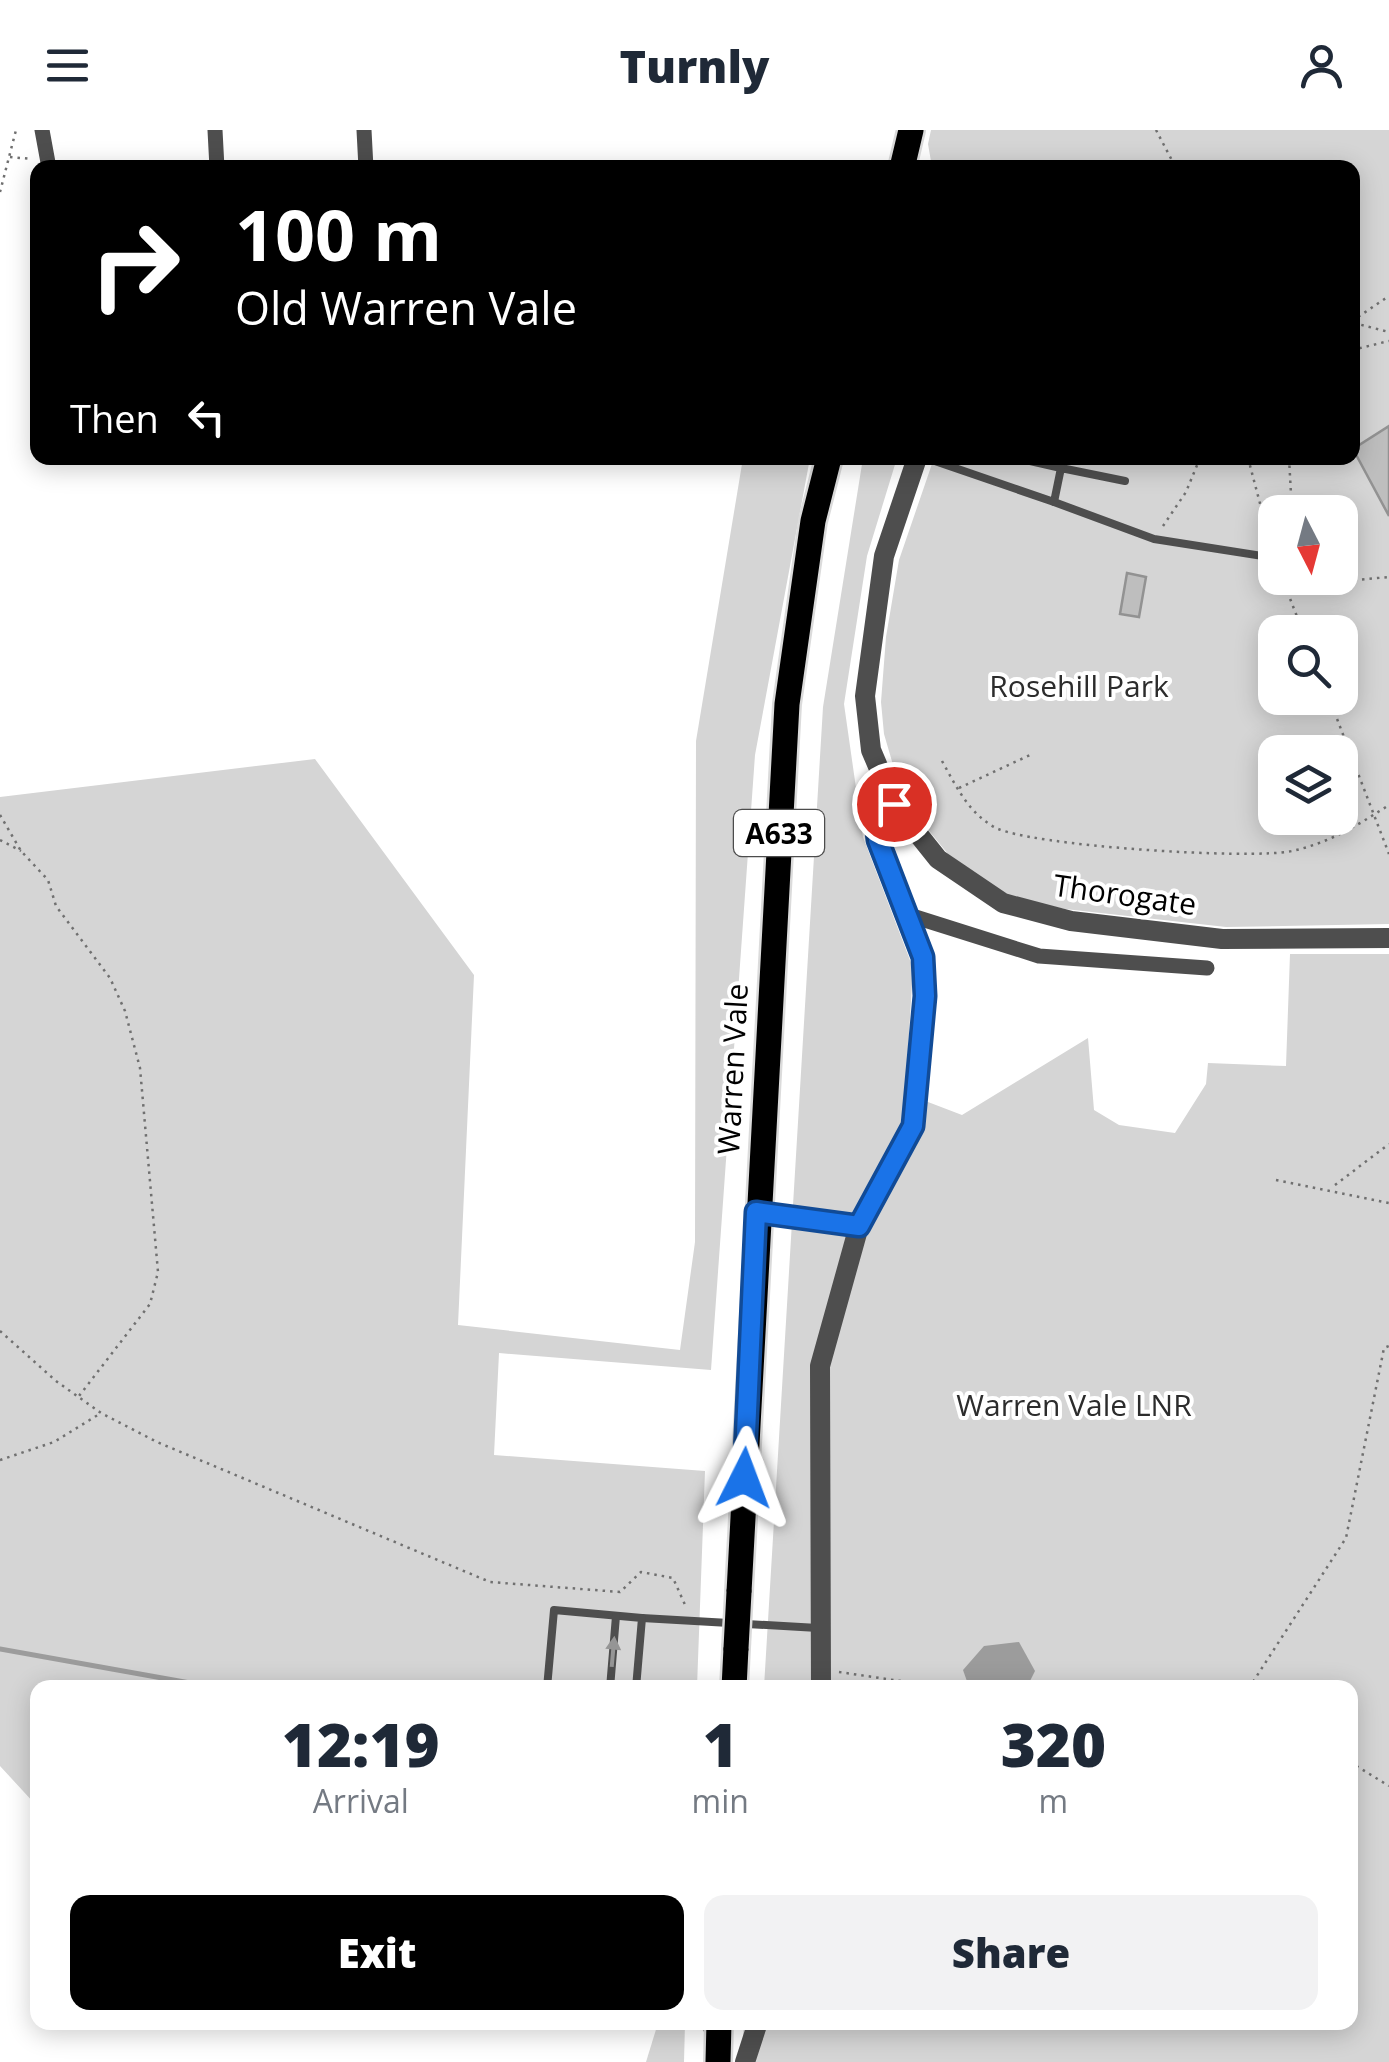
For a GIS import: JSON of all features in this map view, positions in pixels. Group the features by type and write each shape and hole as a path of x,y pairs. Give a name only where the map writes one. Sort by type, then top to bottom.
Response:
{"main road":[{"name":"Warren Vale","path":"734,1680 756,1212 786,704 813,521 827,465"},
{"path":"718,2062 720,2030"}],"street":[{"path":"42,130 47,160"},
{"path":"215,130 217,160"},
{"path":"364,130 366,160"},
{"name":"Thorogate","path":"915,465 884,556 865,696 871,750 894,804 938,859 1003,903 1071,921 1222,938 1389,938"},
{"path":"822,1679 820,1366 859,1226 913,1126 925,996 923,957 878,840 876,821 894,804"},
{"path":"909,914 1040,956 1207,968"},
{"path":"756,1212 859,1226"},
{"path":"745,2062 755,2030"}],"lane":[{"path":"946,465 1154,539 1258,555"},
{"path":"1048,465 1125,480"},
{"path":"1054,502 1062,468"},
{"path":"548,1680 554,1610 822,1628"},
{"path":"611,1680 616,1616"},
{"path":"637,1680 642,1618"}],"path":[{"path":"0,192 16,130"},
{"path":"1156,130 1172,160"},
{"path":"9,156 30,160"},
{"path":"1360,316 1389,296"},
{"path":"1360,324 1389,332"},
{"path":"1360,348 1389,342"},
{"path":"1154,539 1186,492 1197,465"},
{"path":"1250,465 1258,496"},
{"path":"1289,465 1291,495"},
{"path":"1358,580 1389,577"},
{"path":"1335,715 1389,854"},
{"path":"958,789 1030,756"},
{"path":"942,761 966,803 994,826 1019,836 1126,848 1286,852 1340,836 1389,804"},
{"path":"0,816 21,851 48,880 56,906 110,978 140,1068 158,1272 150,1304 79,1396"},
{"path":"0,840 21,851"},
{"path":"1332,1188 1389,1144"},
{"path":"1276,1180 1332,1188 1389,1203"},
{"path":"0,1331 101,1413 157,1442 490,1582 620,1592 641,1572 673,1578 691,1618"},
{"path":"1255,1680 1346,1538 1384,1348 1389,1346"},
{"path":"0,1460 54,1442 101,1413"},
{"path":"1358,1767 1389,1786"}],"green space":[{"name":"Rosehill Park","path":"931,130 1389,130 1389,924 1226,927 1065,909 1009,897 948,854 903,799 884,734 881,702 886,637 899,560 932,465 1360,465 1360,160 931,160"},
{"path":"742,465 809,465 755,755 711,1370 499,1353 494,1455 705,1471 697,1680 30,1680 30,1799 0,1766 0,797 315,759 474,975 458,1325 680,1350 695,1242 696,741"},
{"name":"Warren Vale LNR","path":"862,465 895,465 867,556 844,704 863,837 913,968 905,1100 928,1102 962,1115 1088,1038 1094,1110 1119,1125 1175,1133 1206,1084 1208,1063 1286,1066 1290,954 1389,954 1389,2062 741,2062 743,2030 1358,2030 1358,1680 764,1680 823,707"},
{"path":"656,2030 685,2030 684,2062 646,2062"}],"shaded area":[{"path":"1019,1642 1035,1671 1030,1680 967,1680 963,1670 984,1646"}],"building":[{"path":"1389,426 1389,516 1360,462 1360,445"},
{"path":"1127,573 1146,577 1139,617 1120,614"}],"waterway":[{"path":"0,1649 173,1680"},
{"path":"706,2030 710,2036"}],"route":[{"path":"744,1478 756,1212 859,1226 890,1176 913,1126 925,996 923,957 878,840 876,821 894,804"}]}
